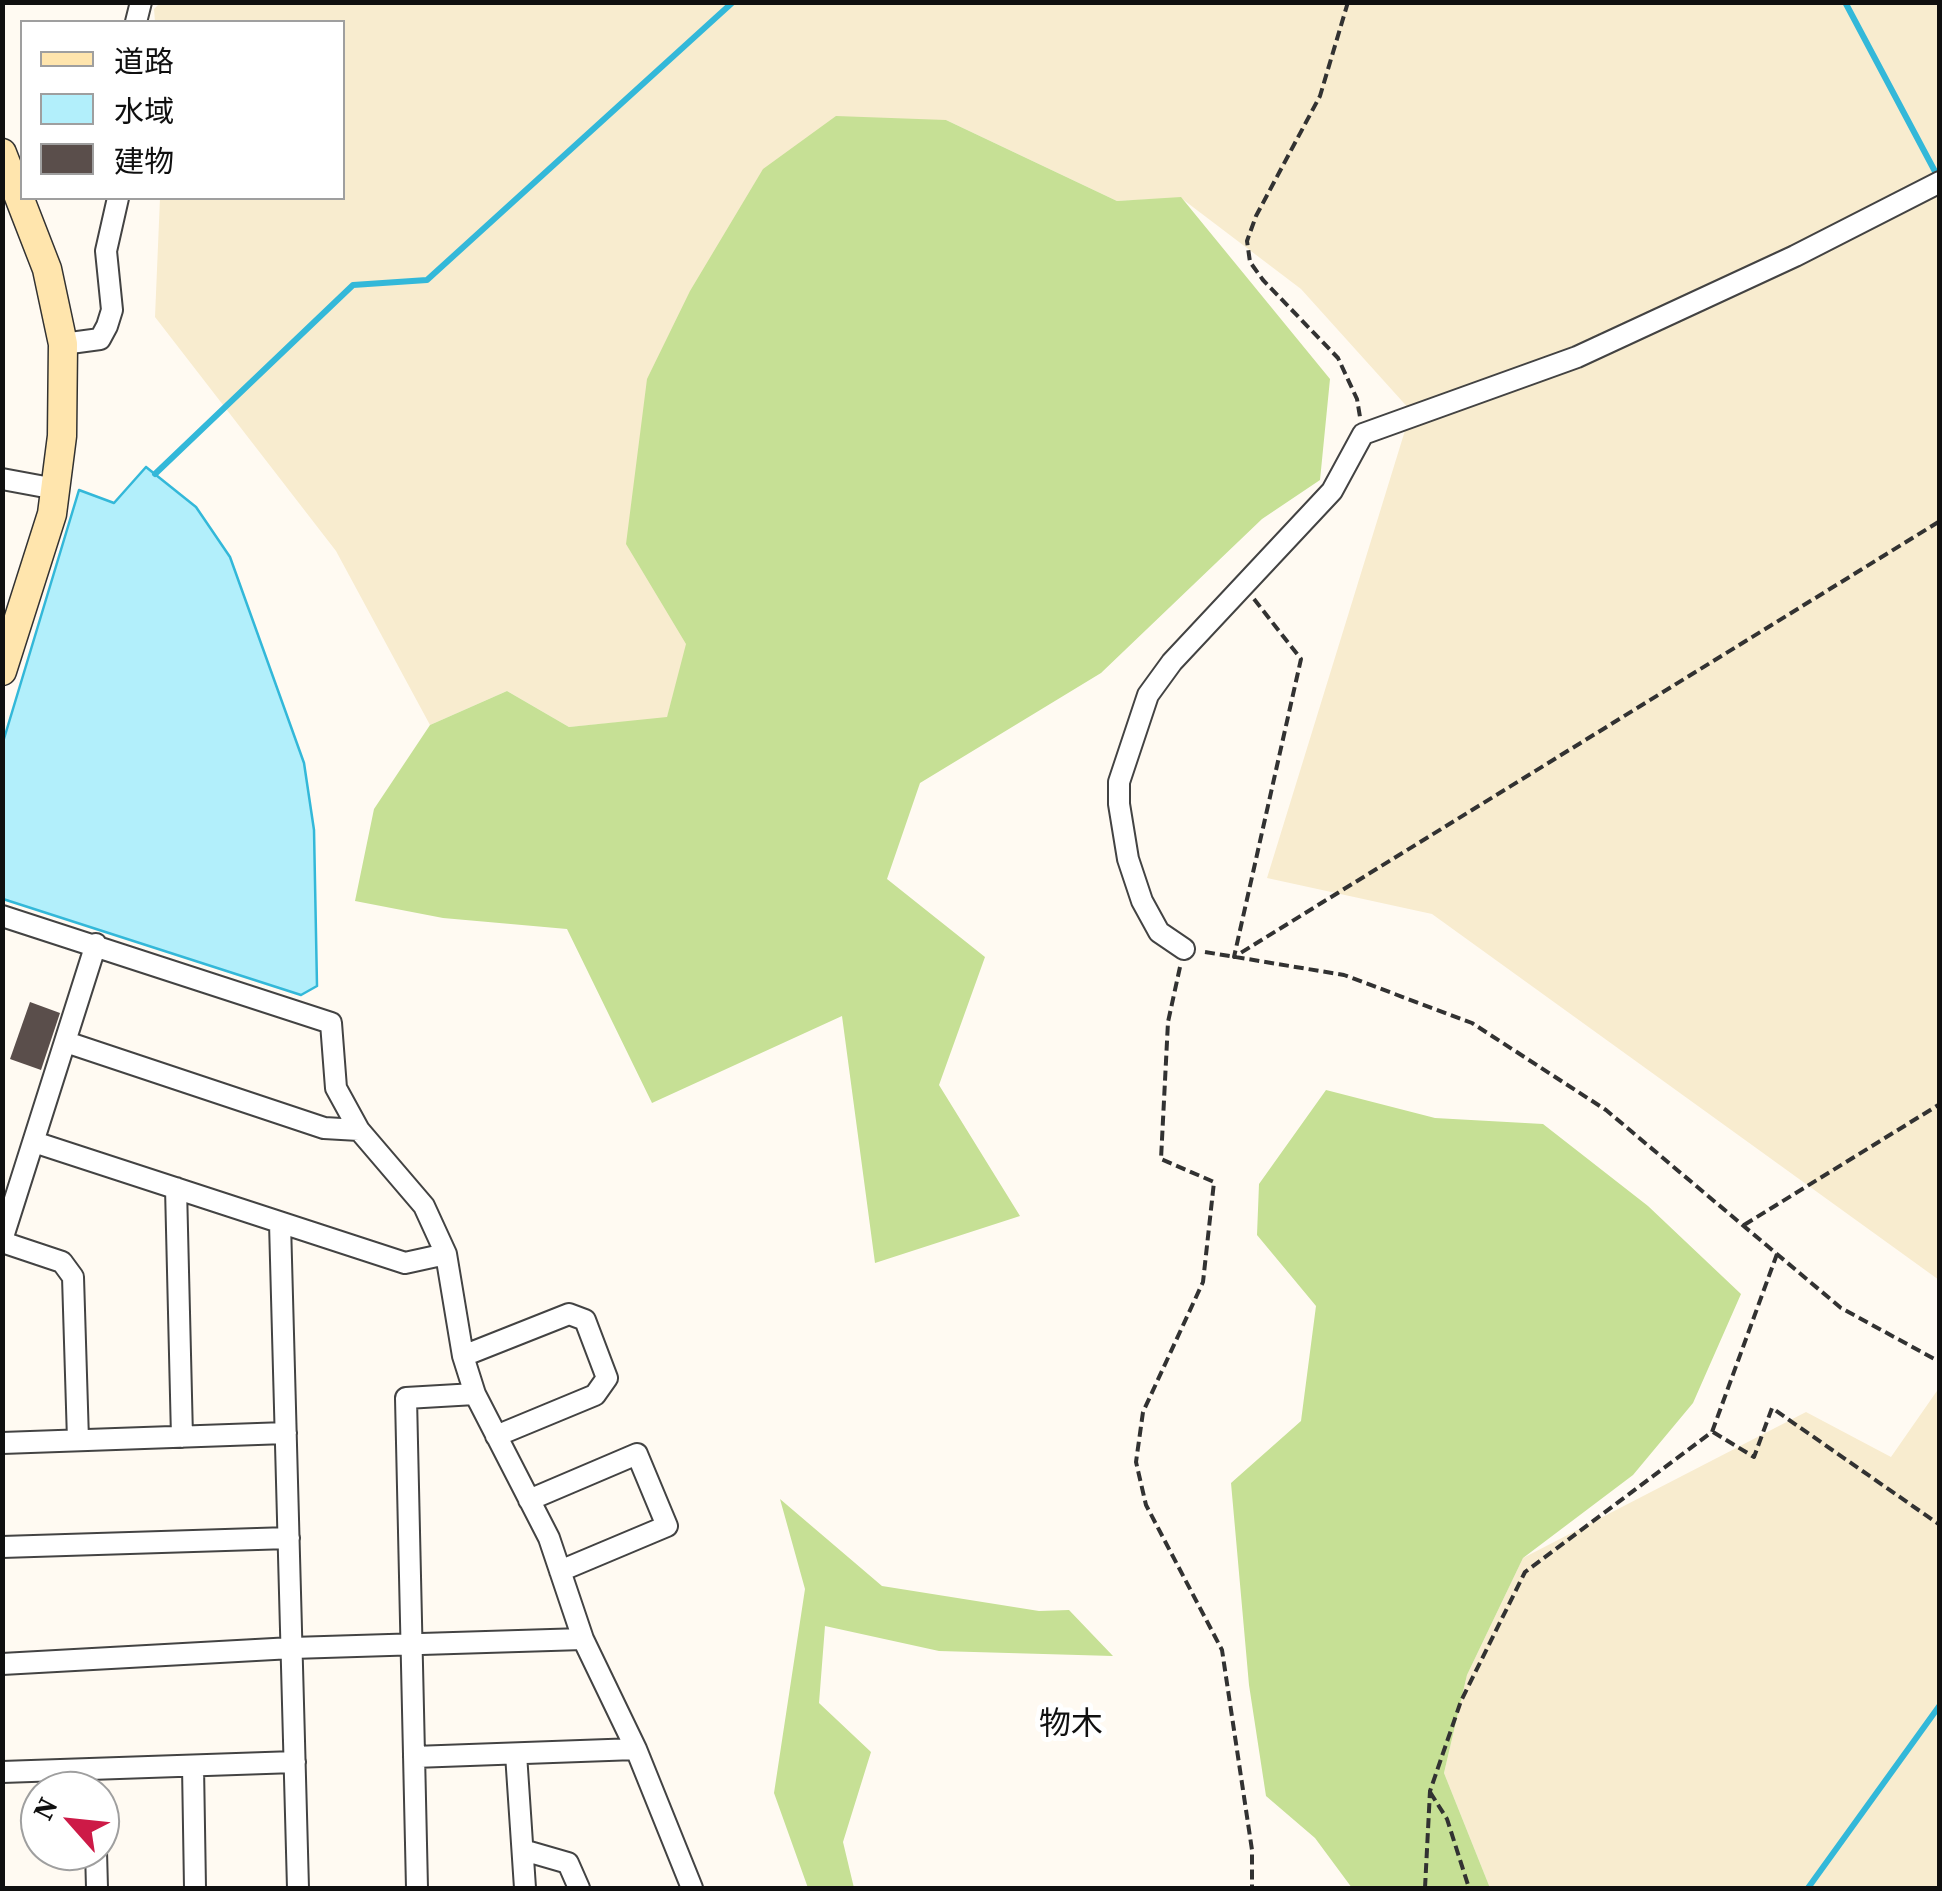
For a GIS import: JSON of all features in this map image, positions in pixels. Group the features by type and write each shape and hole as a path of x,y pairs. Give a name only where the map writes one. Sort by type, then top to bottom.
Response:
{"street":[{"path":"2,153 20,199"},
{"path":"1184,949 1160,932 1142,901 1128,859 1119,782 1148,696 1172,662 1332,491 1363,434 1577,357 1795,256 1940,182"},
{"path":"2,671 56,489 62,436 63,344 47,269 20,200"},
{"path":"63,344 100,340 107,326 112,310 106,251 118,200"},
{"path":"2,479 56,489"},
{"path":"2,916 331,1023 336,1088 358,1130 424,1206 446,1254 464,1356 475,1394 530,1500 583,1639 636,1750 692,1888"},
{"path":"78,1440 73,1277 62,1262 2,1241 96,944"},
{"path":"66,1042 324,1128 358,1130"},
{"path":"34,1142 405,1263 446,1254"},
{"path":"176,1188 182,1437"},
{"path":"280,1222 298,1888"},
{"path":"464,1356 569,1314 585,1320 607,1378 595,1395 496,1436"},
{"path":"418,1888 406,1398 475,1394"},
{"path":"2,1443 286,1434"},
{"path":"530,1500 637,1454 667,1526 560,1572"},
{"path":"2,1547 288,1538"},
{"path":"2,1664 292,1648 583,1639"},
{"path":"414,1757 636,1750"},
{"path":"516,1754 524,1888"},
{"path":"2,1772 294,1762"},
{"path":"193,1766 195,1888"},
{"path":"523,1850 568,1863 579,1888"}],"path":[{"path":"1348,2 1320,96 1256,216 1248,240 1250,262 1262,280 1338,358 1357,399 1363,434"},
{"path":"1234,957 1940,521"},
{"path":"1234,957 1301,658 1244,588"},
{"path":"1252,1888 1252,1850 1222,1650 1146,1505 1136,1462 1143,1412 1204,1282 1214,1182 1161,1158 1168,1022 1184,949 1344,975 1472,1023 1606,1110 1841,1308 1940,1362"},
{"path":"1744,1225 1940,1104"},
{"path":"1424,1888 1430,1791 1461,1702 1525,1572 1712,1432 1776,1254"},
{"path":"1712,1432 1754,1457 1772,1408 1940,1525"},
{"path":"1430,1791 1447,1819 1469,1888"}],"shaded area":[{"path":"161,2 1939,3 1939,1280 1432,914 1267,878 1411,411 1301,289 1181,198 1117,201 946,120 627,544 687,644 667,718 569,727 507,691 430,725 336,551 155,317 160,200 345,200 345,20 155,20 154,9"},
{"path":"1939,1388 1939,1888 1490,1888 1444,1773 1467,1675 1523,1558 1806,1412 1891,1457"}],"green space":[{"path":"836,116 946,120 1117,201 1181,197 1330,379 1320,480 1262,519 1101,673 920,783 887,879 985,957 939,1085 1020,1216 875,1263 842,1016 652,1103 567,929 443,918 355,901 374,809 430,725 507,691 569,727 667,717 686,644 626,544 647,379 690,291 763,169"},
{"path":"1326,1090 1435,1118 1543,1124 1648,1206 1741,1294 1693,1403 1633,1475 1523,1558 1467,1675 1444,1773 1490,1888 1352,1888 1315,1838 1266,1796 1249,1685 1231,1483 1301,1421 1316,1306 1257,1235 1259,1184"},
{"path":"780,1499 882,1586 1039,1611 1069,1610 1113,1656 939,1651 825,1626 819,1703 871,1752 843,1842 854,1888 808,1888 774,1793 805,1589"}],"water":[{"path":"146,467 196,507 230,557 304,763 314,830 317,986 301,995 3,899 3,742 79,490 114,503"}],"building":[{"path":"30,1002 60,1013 41,1070 10,1059"}],"waterway":[{"path":"155,474 353,285 427,280 733,2"},
{"path":"1845,2 1939,179"},
{"path":"1808,1888 1940,1705"}],"district":[{"name":"物木","path":"1071,1726"}]}
